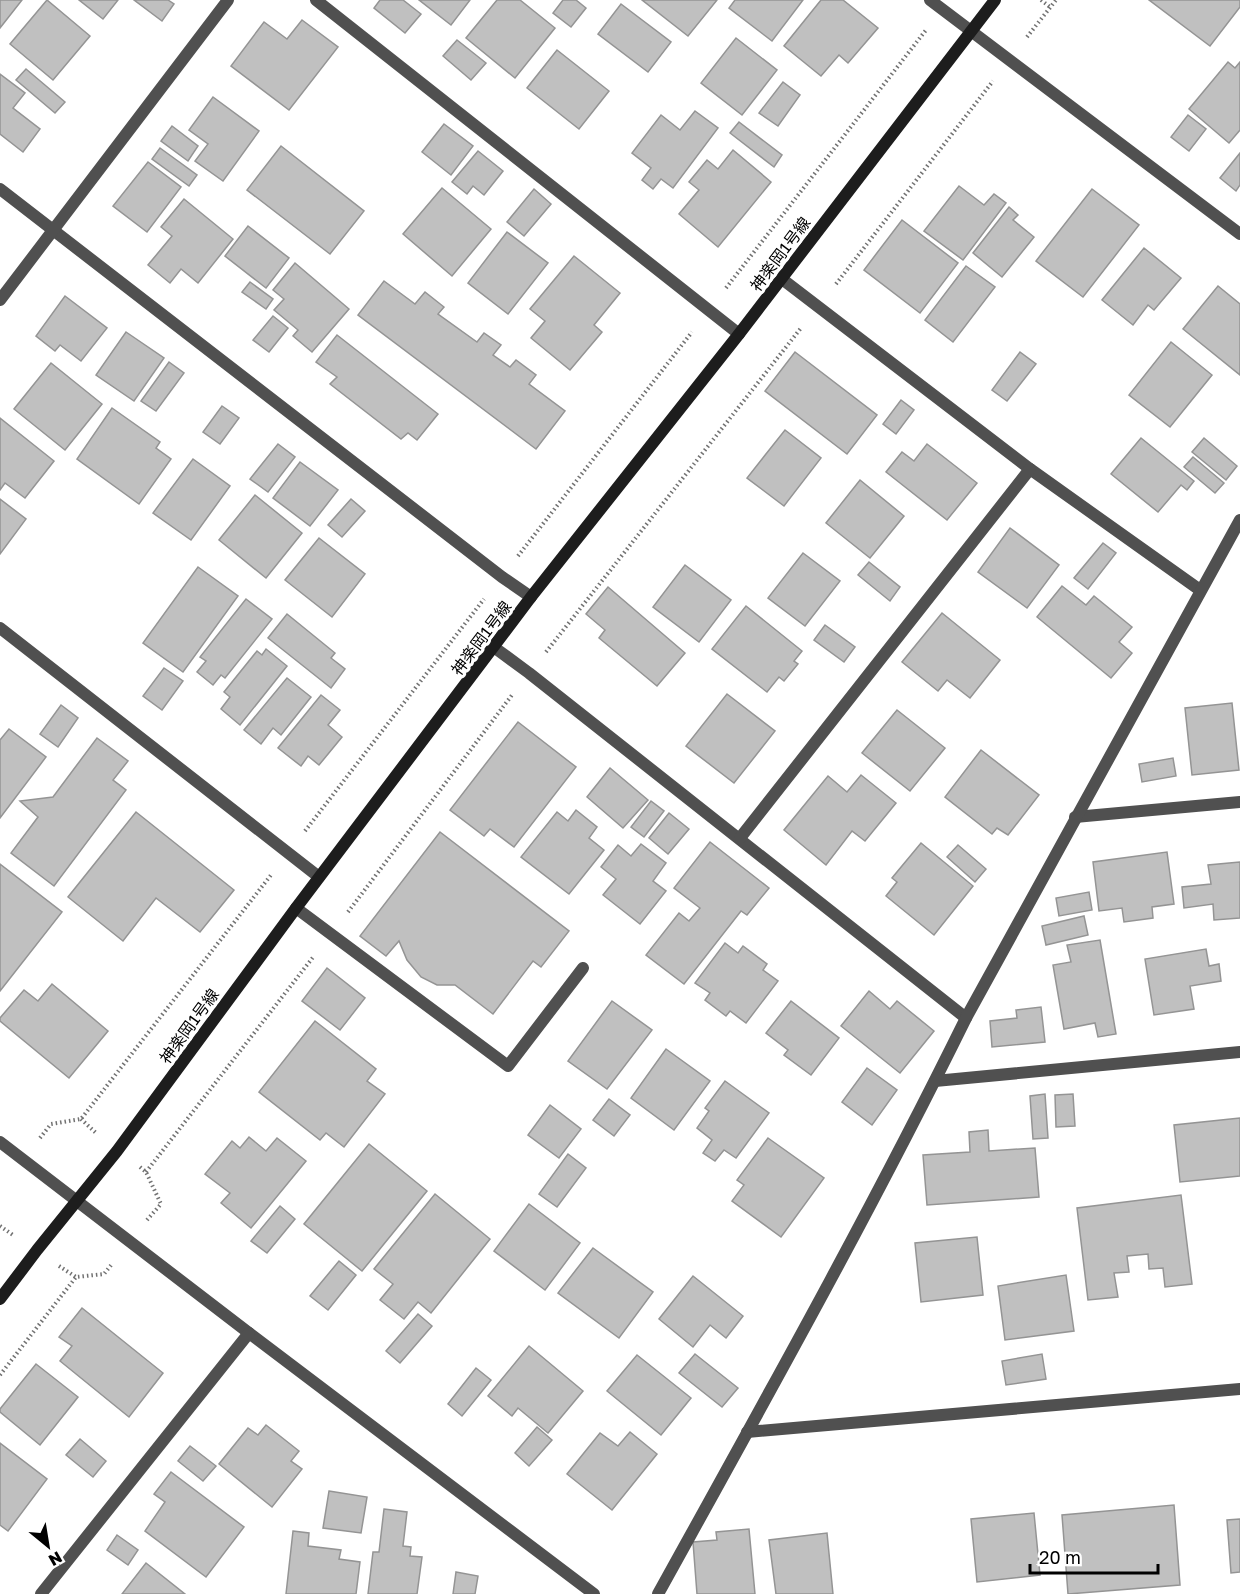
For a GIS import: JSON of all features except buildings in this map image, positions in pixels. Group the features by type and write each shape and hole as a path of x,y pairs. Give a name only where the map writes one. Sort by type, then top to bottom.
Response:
{"street":[{"path":"0,300 228,0"},
{"path":"316,0 739,334"},
{"path":"930,0 1240,234"},
{"name":"神楽岡1号線","path":"0,1299 117,1151 319,877 495,648 531,597 782,279 995,0"},
{"path":"0,189 502,577 531,597"},
{"path":"782,279 1029,468 1200,590"},
{"path":"740,838 1029,468"},
{"path":"658,1594 935,1081 966,1018 1200,590 1235,536 1240,520"},
{"path":"0,627 319,877"},
{"path":"495,648 740,838 966,1018"},
{"path":"1075,817 1240,802"},
{"path":"296,908 508,1066 583,968"},
{"path":"935,1081 1240,1052"},
{"path":"0,1142 594,1594"},
{"path":"41,1594 249,1333"},
{"path":"747,1432 1240,1389"}],"path":[{"path":"1041,0 1050,7"},
{"path":"161,1204 146,1172 332,934 529,673 1056,0"},
{"path":"51,1124 81,1119"},
{"path":"0,1375 76,1277 104,1274"}]}
